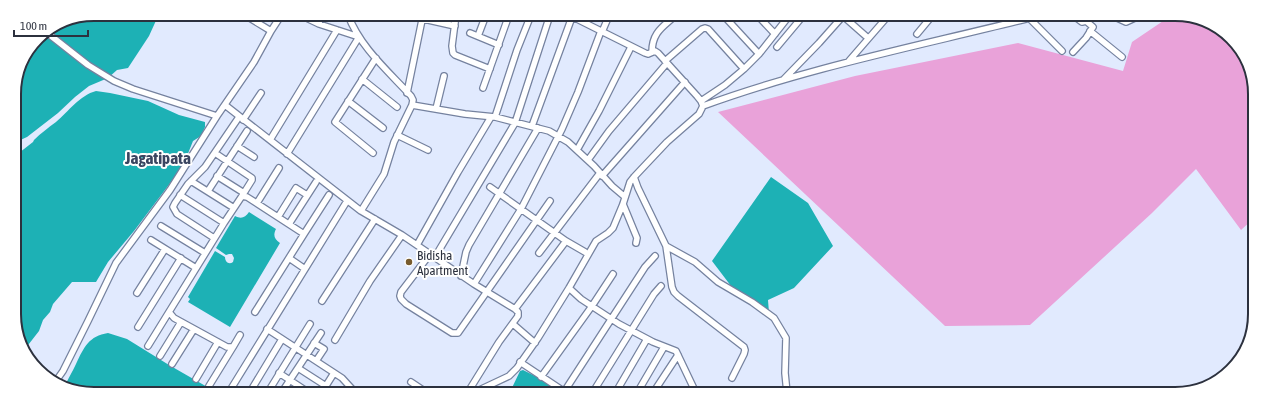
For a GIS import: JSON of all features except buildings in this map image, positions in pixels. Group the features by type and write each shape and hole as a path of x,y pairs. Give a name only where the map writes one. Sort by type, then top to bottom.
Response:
{"street":[{"path":"255,21 271,31"},
{"path":"59,377 79,340 116,263 170,190 217,116 226,105 254,62 277,21"},
{"path":"313,21 359,37"},
{"path":"350,21 359,37 412,100 412,105 397,135 384,174 361,211"},
{"path":"407,93 422,21"},
{"path":"437,21 455,26"},
{"path":"455,21 452,46 453,53 490,69"},
{"path":"478,36 484,21"},
{"path":"483,88 507,21"},
{"path":"417,245 450,185 493,117 528,21"},
{"path":"548,21 514,123 432,255 401,292 401,299 406,304 452,333 458,333 550,201"},
{"path":"461,276 469,245 500,193 535,127 568,21"},
{"path":"580,21 645,54 655,51 658,53 702,103"},
{"path":"474,284 520,209 558,135 571,109 601,31 606,21"},
{"path":"652,52 653,38 670,21"},
{"path":"729,21 759,54"},
{"path":"763,21 775,34"},
{"path":"486,387 510,376 535,343 596,241 613,228 630,182 634,177 667,142 698,114 702,103 744,69 759,54 786,21"},
{"path":"790,21 794,26"},
{"path":"778,47 798,21"},
{"path":"784,80 839,21"},
{"path":"849,21 868,38"},
{"path":"848,62 883,21"},
{"path":"917,34 928,21"},
{"path":"702,103 848,62 1016,21"},
{"path":"1031,21 1062,51"},
{"path":"1073,52 1086,38 1093,27 1086,21 1081,21"},
{"path":"588,160 609,131 666,62 702,29 708,29 744,69"},
{"path":"270,140 337,30"},
{"path":"1090,31 1122,57"},
{"path":"470,33 499,45"},
{"path":"50,36 88,66 114,81 133,89 217,116"},
{"path":"287,154 359,37"},
{"path":"578,150 632,47"},
{"path":"373,153 335,122 376,58"},
{"path":"436,109 444,76"},
{"path":"362,79 397,107"},
{"path":"539,253 601,174 684,82"},
{"path":"214,238 177,214 173,208 180,195 205,167 261,93"},
{"path":"348,101 383,128"},
{"path":"226,105 361,211 402,235 461,276 518,312 518,316 513,324 499,342 471,387"},
{"path":"412,105 493,117 535,127 558,135 578,150 617,191 625,197"},
{"path":"208,191 247,131"},
{"path":"397,135 428,150"},
{"path":"237,146 254,157"},
{"path":"148,346 214,238 252,180 252,178 215,153"},
{"path":"257,203 279,168"},
{"path":"218,176 243,195 304,234"},
{"path":"634,177 666,246 674,292 744,347 744,354 732,378"},
{"path":"191,181 234,208"},
{"path":"289,224 316,182"},
{"path":"490,187 536,221 585,252"},
{"path":"278,217 296,188 307,195"},
{"path":"180,195 224,223"},
{"path":"255,312 329,195"},
{"path":"232,387 347,201"},
{"path":"623,204 636,238 636,243"},
{"path":"322,301 375,219"},
{"path":"161,226 205,253"},
{"path":"335,340 370,281 402,235"},
{"path":"151,240 196,268"},
{"path":"515,309 566,241"},
{"path":"666,246 695,262 727,288 752,302 774,318 786,338 787,387"},
{"path":"137,293 165,249"},
{"path":"568,387 645,267 655,256"},
{"path":"138,327 181,258"},
{"path":"289,258 305,269"},
{"path":"541,377 613,274"},
{"path":"596,387 654,294 661,286"},
{"path":"569,288 592,306 631,331 664,347 676,351 693,387"},
{"path":"169,312 174,318 227,347 233,346"},
{"path":"160,356 181,322"},
{"path":"271,387 310,324"},
{"path":"513,324 535,343"},
{"path":"172,364 194,329"},
{"path":"267,329 342,378 350,387"},
{"path":"285,387 321,333"},
{"path":"209,386 240,335"},
{"path":"253,387 282,339"},
{"path":"619,387 647,339"},
{"path":"196,379 218,342"},
{"path":"314,343 324,349 316,361"},
{"path":"640,387 664,347"},
{"path":"657,387 678,355"},
{"path":"520,362 557,387"},
{"path":"298,368 326,386 334,373"},
{"path":"279,373 300,387"},
{"path":"411,382 418,387"}],"shaded area":[{"path":"156,21 149,36 128,68 117,70 108,78 89,86 27,137 21,140 21,89 23,75 33,54 42,42 54,33 80,22"},
{"path":"1163,21 1175,21 1194,23 1211,31 1227,42 1233,50 1244,71 1248,89 1248,224 1241,230 1196,169 1152,213 1030,325 945,326 718,112 855,76 1018,43 1123,71 1132,42"},
{"path":"96,91 148,101 179,115 205,122 205,127 201,136 193,141 185,161 177,174 134,231 108,262 96,282 72,282 53,304 50,312 43,320 39,331 28,345 22,328 21,314 21,151 56,122 79,100"},
{"path":"771,177 808,203 833,246 794,288 768,300 769,313 767,313 731,286 712,261"},
{"path":"249,212 276,229 275,237 280,243 230,327 188,302 190,299 188,297 215,251 225,257 228,262 233,262 234,258 232,254 226,255 216,248 235,216 243,217"},
{"path":"108,333 127,339 207,387 94,387 75,385 67,382 88,343 101,334"},
{"path":"523,370 554,387 512,387 520,371"}],"place":[{"name":"Bidisha Apartment","path":"409,262"}],"district":[{"name":"Jagatipata","path":"158,158"}]}
